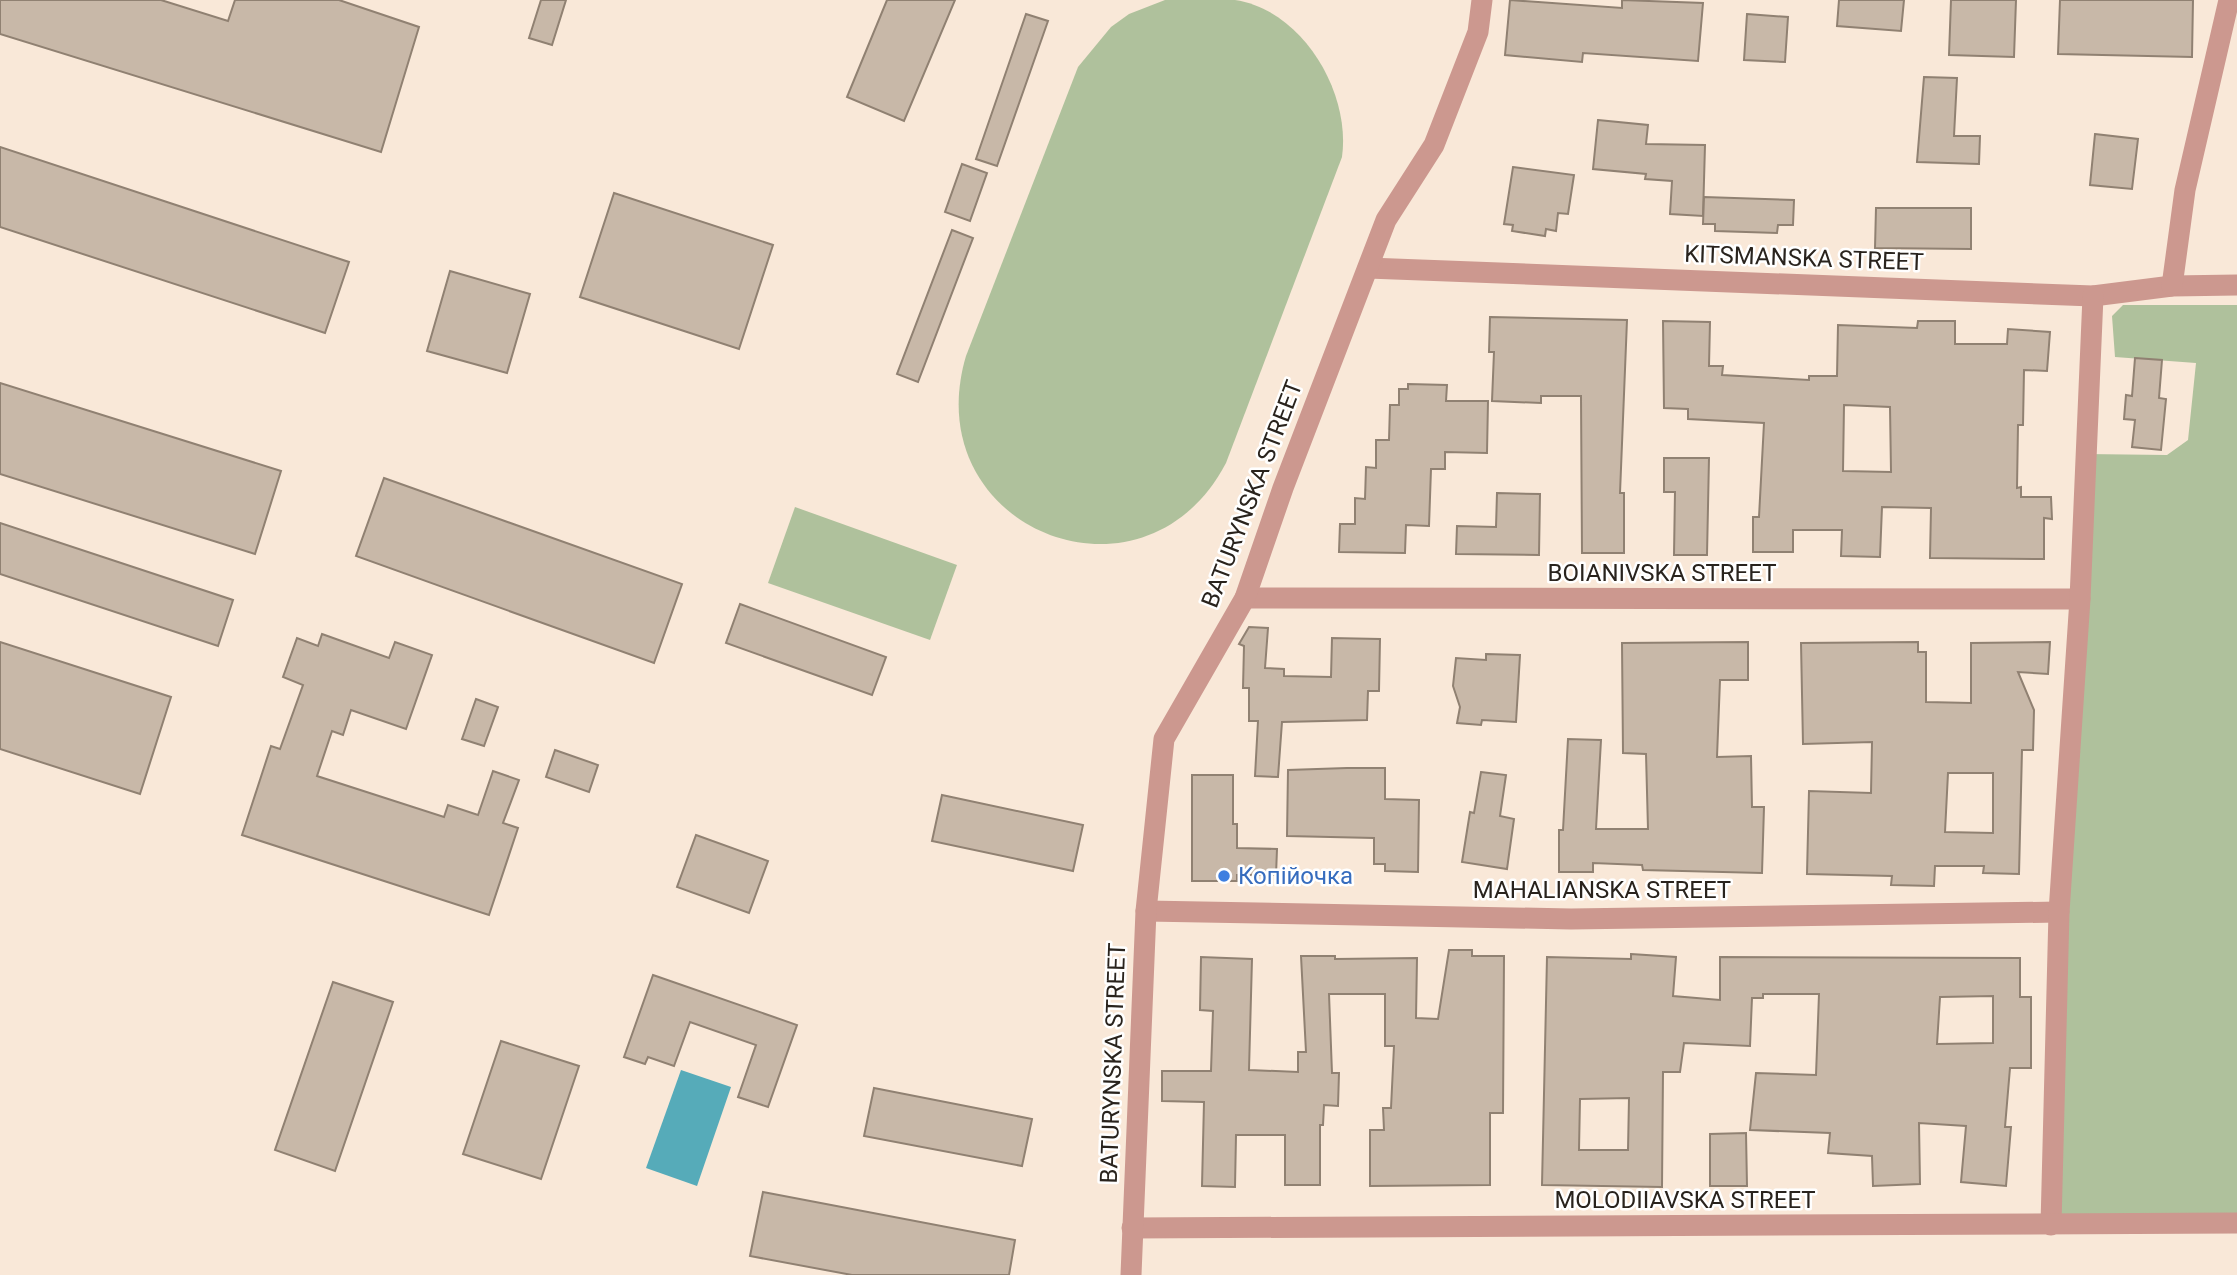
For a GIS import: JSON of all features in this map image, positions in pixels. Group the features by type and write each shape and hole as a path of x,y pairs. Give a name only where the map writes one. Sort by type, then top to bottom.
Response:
{"street":[{"name":"BATURYNSKA STREET","path":"1132,1275 1146,911 1164,739 1245,598 1283,488 1387,220 1434,145 1478,32 1482,0"},
{"path":"2172,286 2185,190 2229,0"},
{"name":"KITSMANSKA STREET","path":"1368,268 2093,296 2172,286 2237,285"},
{"path":"2051,1225 2059,912 2080,599 2093,296"},
{"name":"BOIANIVSKA STREET","path":"1245,598 2080,599"},
{"name":"MAHALIANSKA STREET","path":"1146,911 1571,919 2059,912"},
{"name":"MOLODIIAVSKA STREET","path":"1132,1228 2237,1223"}],"green space":[{"path":"1165,0 1235,0 1259,7 1282,20 1301,37 1330,82 1339,107 1343,132 1342,157 1226,463 1189,511 1143,537 1094,544 1046,533 1004,507 973,467 959,416 966,356 1078,67 1111,27 1129,14"},
{"path":"2123,305 2237,305 2237,1224 2051,1225 2085,454 2167,455 2188,440 2196,363 2115,357 2112,316"},
{"path":"795,507 957,565 930,640 768,583"}],"water":[{"path":"681,1070 731,1087 697,1186 646,1168"}],"building":[{"path":"0,0 161,0 228,21 235,0 339,0 419,27 381,152 0,34"},
{"path":"541,0 566,0 552,45 529,38"},
{"path":"887,0 955,0 904,121 847,97"},
{"path":"1510,0 1622,8 1622,0 1703,3 1698,61 1583,53 1582,62 1505,55"},
{"path":"1839,0 1904,0 1901,31 1837,26"},
{"path":"1951,0 2016,0 2014,57 1949,55"},
{"path":"2060,0 2193,0 2192,57 2058,54"},
{"path":"1026,14 1048,21 997,166 976,159"},
{"path":"1747,14 1788,17 1785,62 1744,60"},
{"path":"1924,77 1957,78 1954,136 1980,136 1979,164 1917,162"},
{"path":"1598,120 1648,125 1646,144 1705,145 1703,216 1670,214 1672,181 1645,179 1646,174 1593,169"},
{"path":"2095,134 2138,139 2132,189 2090,185"},
{"path":"0,147 349,262 325,333 0,227"},
{"path":"962,164 987,173 970,221 945,212"},
{"path":"1513,167 1574,175 1568,214 1558,213 1556,231 1546,229 1545,236 1512,231 1513,225 1504,224"},
{"path":"614,193 773,245 739,349 580,297"},
{"path":"1704,197 1794,200 1793,225 1778,225 1777,233 1715,231 1715,224 1703,224"},
{"path":"1876,208 1971,208 1971,249 1875,248"},
{"path":"952,230 973,238 918,382 897,374"},
{"path":"450,271 530,294 507,373 427,351"},
{"path":"1490,317 1627,320 1620,493 1624,493 1624,553 1582,553 1581,396 1541,396 1541,403 1492,401 1494,352 1489,352"},
{"path":"1663,321 1710,322 1709,366 1723,366 1722,375 1809,380 1809,376 1837,376 1838,325 1917,328 1918,321 1955,321 1955,344 2007,344 2008,329 2050,332 2047,371 2024,370 2023,425 2018,425 2017,488 2021,487 2021,497 2051,497 2052,519 2044,518 2044,559 1930,558 1931,508 1882,507 1880,557 1841,556 1842,530 1793,530 1793,552 1753,552 1753,517 1759,517 1764,423 1688,419 1688,409 1664,408","holes":["1844,405 1890,407 1891,472 1843,471"]},
{"path":"2135,358 2162,360 2159,398 2166,399 2161,450 2132,447 2135,420 2124,419 2126,395 2132,396"},
{"path":"0,383 281,471 255,554 0,474"},
{"path":"1408,384 1447,385 1446,401 1488,401 1487,453 1445,452 1445,469 1431,469 1429,526 1406,525 1405,553 1339,552 1340,524 1355,524 1355,498 1365,499 1366,467 1376,468 1376,440 1389,440 1390,405 1399,405 1399,389 1408,389"},
{"path":"1664,458 1709,458 1707,555 1674,555 1675,492 1664,492"},
{"path":"384,478 682,584 654,663 356,556"},
{"path":"1497,493 1540,494 1539,555 1456,554 1457,526 1496,527"},
{"path":"0,523 233,600 218,646 0,574"},
{"path":"740,604 886,657 872,695 726,643"},
{"path":"1249,627 1268,628 1265,668 1284,669 1284,676 1331,677 1332,638 1380,639 1379,691 1368,691 1367,720 1282,722 1278,777 1255,776 1258,721 1249,721 1249,688 1243,688 1244,646 1239,644"},
{"path":"322,634 389,658 395,642 432,655 406,729 351,710 343,735 332,731 317,776 444,817 448,805 478,815 493,771 519,780 503,823 518,828 489,915 242,835 271,746 280,749 303,685 283,677 297,638 318,646"},
{"path":"0,642 171,697 140,794 0,749"},
{"path":"1748,642 1748,680 1720,680 1717,757 1751,756 1752,807 1764,807 1762,873 1643,870 1642,865 1593,863 1593,872 1559,872 1559,830 1563,830 1568,739 1601,740 1596,829 1648,829 1646,754 1623,753 1622,643"},
{"path":"1918,642 1918,652 1926,652 1926,702 1971,703 1971,643 2050,642 2048,674 2018,672 2034,710 2033,750 2022,750 2019,874 1983,873 1984,866 1935,866 1934,886 1891,885 1892,876 1807,874 1809,791 1871,793 1872,742 1803,744 1801,643","holes":["1948,773 1993,773 1993,833 1945,832"]},
{"path":"1486,654 1520,655 1516,722 1482,720 1481,725 1457,723 1460,707 1453,686 1456,658 1486,660"},
{"path":"476,699 498,707 484,746 462,739"},
{"path":"555,750 598,765 589,792 546,777"},
{"path":"1385,768 1385,799 1419,800 1418,872 1385,871 1385,864 1374,864 1374,838 1287,836 1288,770"},
{"path":"1481,772 1506,775 1500,816 1514,819 1507,869 1462,862 1470,812 1474,813"},
{"path":"1192,775 1233,775 1233,824 1237,824 1237,848 1277,849 1276,875 1237,875 1237,881 1192,881"},
{"path":"942,795 1083,825 1073,871 932,841"},
{"path":"696,835 768,861 749,913 677,887"},
{"path":"1449,950 1472,950 1472,956 1504,956 1503,1113 1490,1113 1490,1185 1370,1186 1370,1130 1384,1130 1383,1108 1391,1108 1394,1046 1385,1046 1385,994 1329,994 1332,1073 1339,1073 1338,1106 1324,1105 1323,1125 1320,1125 1320,1185 1285,1185 1285,1135 1236,1135 1235,1187 1202,1186 1204,1102 1162,1101 1162,1071 1211,1071 1213,1011 1200,1010 1201,957 1252,959 1249,1070 1298,1072 1298,1052 1306,1052 1301,956 1335,956 1335,959 1417,958 1416,1018 1438,1019"},
{"path":"1631,954 1676,957 1673,996 1720,1000 1720,957 2020,958 2020,997 2031,997 2031,1068 2010,1068 2005,1127 2011,1127 2006,1186 1961,1182 1966,1126 1919,1123 1920,1184 1873,1186 1872,1156 1828,1153 1830,1133 1750,1130 1756,1073 1816,1075 1819,994 1763,994 1763,998 1752,998 1750,1046 1684,1043 1680,1072 1663,1072 1662,1187 1542,1185 1547,957 1631,959","holes":["1993,996 1993,1043 1937,1044 1940,997","1629,1098 1628,1150 1579,1150 1580,1099"]},
{"path":"653,975 797,1025 768,1107 738,1097 756,1045 690,1022 674,1066 648,1057 645,1064 624,1057"},
{"path":"333,982 393,1002 335,1171 275,1150"},
{"path":"501,1041 579,1066 541,1179 463,1154"},
{"path":"874,1088 1032,1119 1022,1166 864,1136"},
{"path":"1746,1133 1747,1186 1710,1186 1710,1134"},
{"path":"763,1192 1015,1240 1009,1275 852,1275 750,1256"}],"place":[{"name":"Копійочка","path":"1224,876"}]}
